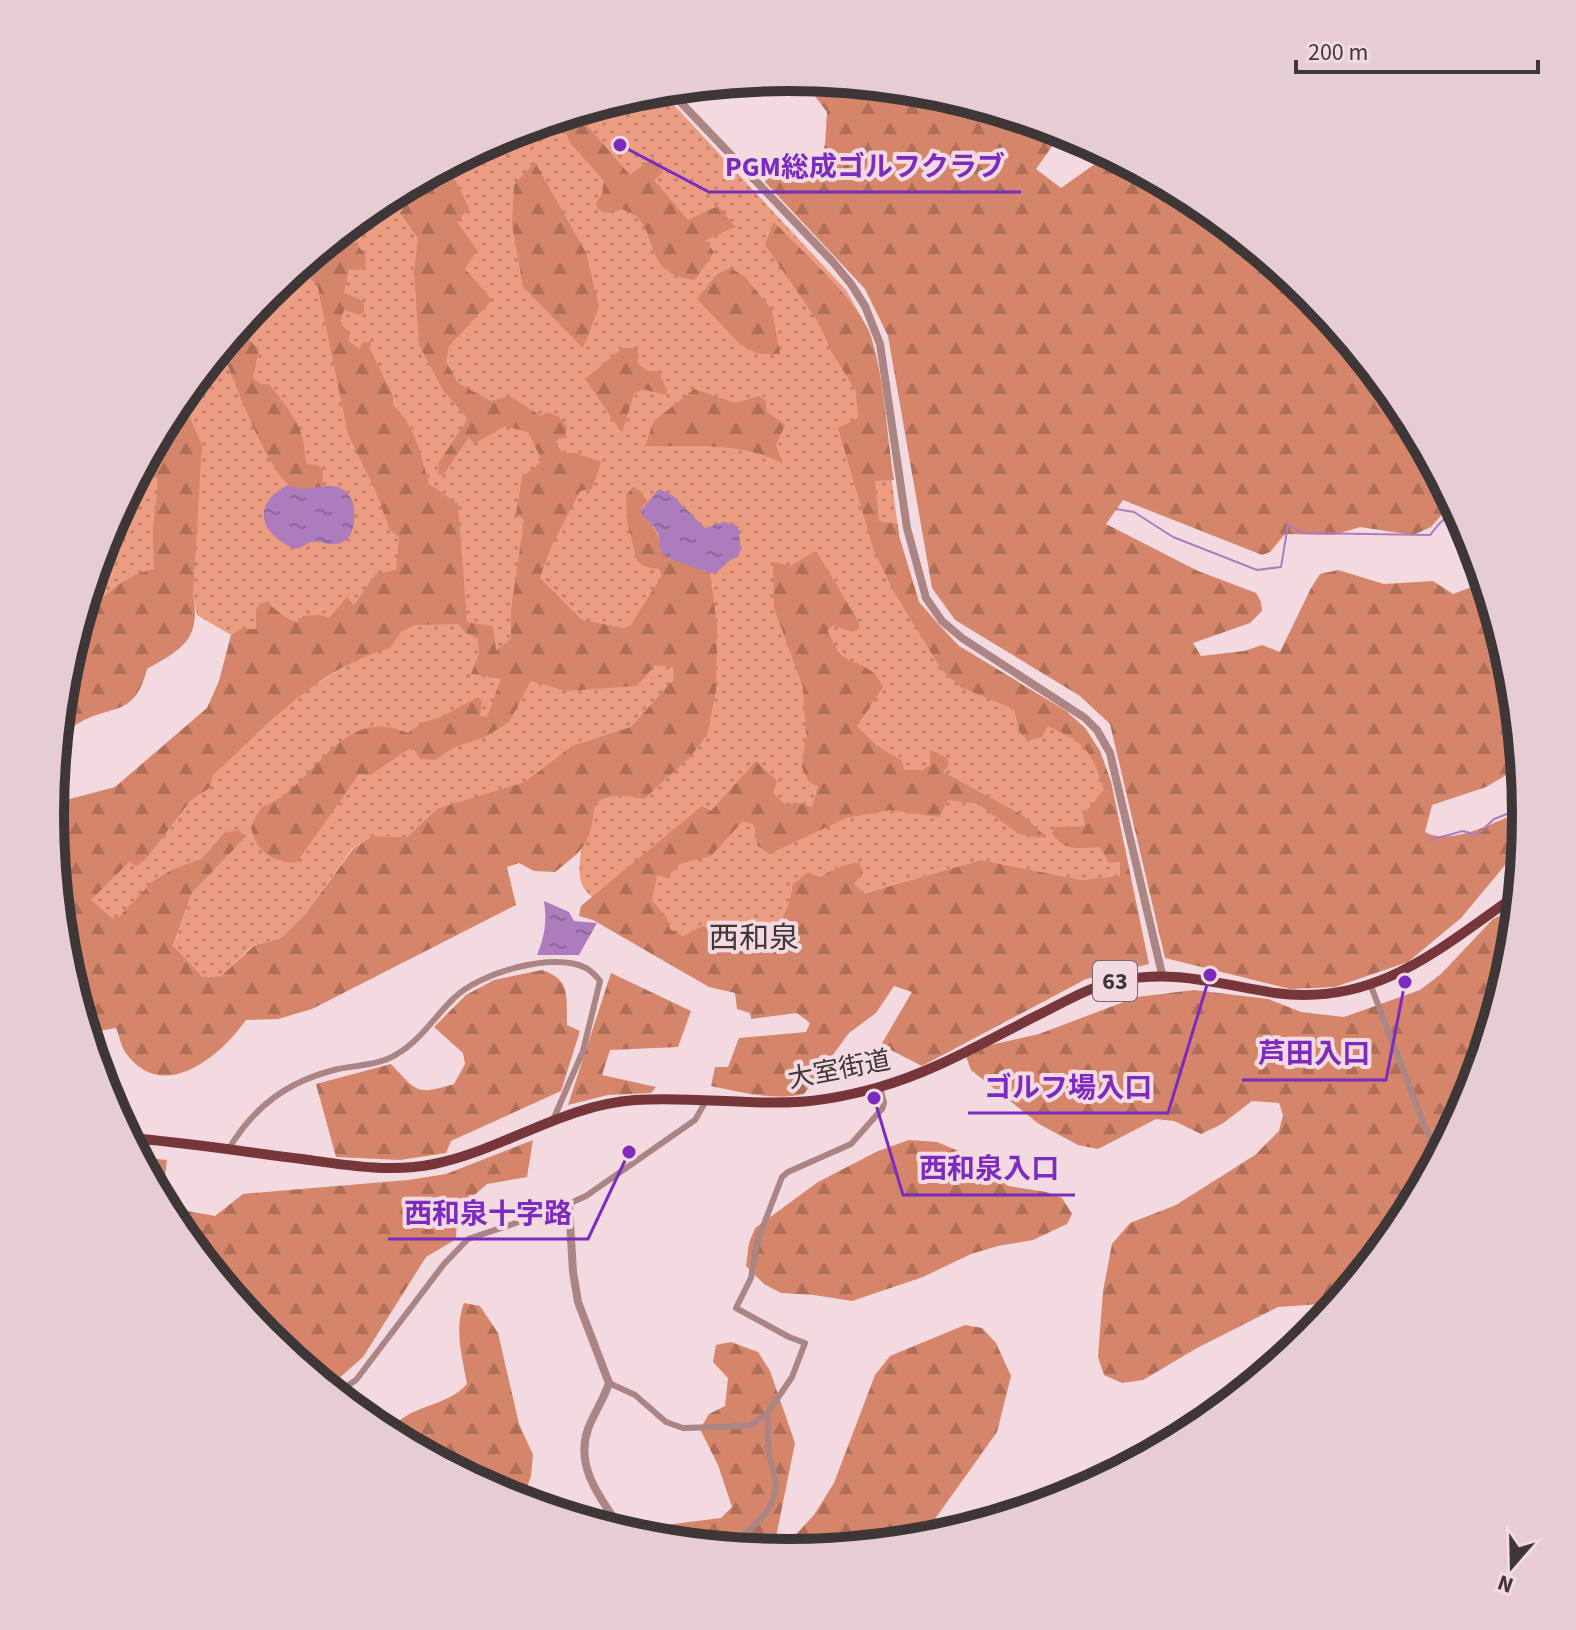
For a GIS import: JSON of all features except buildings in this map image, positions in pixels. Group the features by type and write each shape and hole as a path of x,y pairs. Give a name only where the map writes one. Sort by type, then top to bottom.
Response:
{"main road":[{"name":"大室街道","path":"141,1140 368,1167 413,1167 479,1152 592,1107 635,1100 799,1102 880,1087 910,1078 1084,992 1120,980 1162,974 1313,996 1371,986 1418,963 1507,902"}],"street":[{"path":"678,100 833,262 865,306 880,344 907,528 926,598 942,621 962,638 1074,710 1097,730 1110,753 1162,974"},
{"path":"228,1150 239,1130 270,1099 298,1084 337,1070 380,1062 398,1054 432,1024 453,998 476,982 518,968 562,963 589,969 600,981 583,1051 553,1120"},
{"path":"1371,986 1433,1142"},
{"path":"569,1205 578,1302 609,1383 635,1395 666,1422 683,1428 749,1426 767,1414 792,1377 805,1343 736,1308 751,1278 757,1242 782,1177 851,1144 882,1109 884,1103 880,1087"},
{"path":"345,1387 356,1380 444,1264 468,1239 569,1205 586,1196 695,1120 706,1101"},
{"path":"609,1383 588,1429 584,1455 592,1484 614,1517"},
{"path":"740,1537 770,1508 775,1490 768,1450 770,1432 767,1414"}],"shaded area":[{"path":"670,101 846,290 869,331 876,358 899,536 919,602 959,646 1066,711 1085,728 1100,751 1111,782 1131,877 1082,880 981,860 864,893 841,866 792,885 783,920 773,934 761,944 747,949 732,948 717,941 702,926 683,936 592,897 581,881 581,849 437,809 407,837 372,836 352,849 306,913 281,938 254,945 221,976 203,977 173,947 192,893 242,841 224,833 202,858 173,869 119,918 112,918 90,900 129,861 147,858 191,800 210,788 212,775 299,695 361,656 240,629 231,635 197,615 193,593 94,609 119,538 161,453 214,374 276,303 347,241 386,213 468,166 555,129"}],"green space":[{"path":"812,92 883,97 929,105 1021,129 1055,142 1036,169 1061,188 1098,162 1150,188 1229,241 1300,303 1362,374 1390,413 1415,453 1445,511 1431,527 1413,535 1360,527 1334,535 1285,534 1270,552 1262,555 1123,500 1106,524 1198,571 1256,593 1262,611 1250,623 1193,643 1201,656 1244,651 1262,645 1280,652 1320,574 1338,570 1384,584 1433,581 1453,594 1472,587 1476,590 1498,674 1510,772 1486,787 1432,805 1425,832 1436,836 1461,834 1512,815 1510,859 1461,918 1408,962 1335,987 1290,989 1165,958 1110,724 1080,696 955,620 932,588 888,336 865,289 765,182 774,165 784,156 789,154 805,162 821,156 825,145 827,112"},
{"path":"583,121 630,175 653,158 663,172 654,180 688,220 718,206 735,227 705,240 714,252 695,280 664,268 643,224 635,215 621,209 609,213 597,208 596,202 602,194 604,181 571,144 562,127"},
{"path":"535,162 586,253 599,307 583,348 523,287 512,224 514,185"},
{"path":"457,172 454,178 469,208 457,222 477,250 465,269 492,300 449,346 446,362 458,383 491,401 510,396 541,416 548,412 559,417 567,427 565,436 554,442 563,453 576,453 601,462 592,489 580,491 551,547 540,578 582,620 628,629 662,576 659,569 646,567 637,561 627,521 626,495 633,487 641,491 647,501 641,508 641,514 655,530 661,551 710,573 717,625 716,691 707,735 690,757 644,799 613,796 595,804 585,844 555,872 534,871 519,863 507,867 516,905 312,1009 278,1019 246,1020 221,1048 190,1070 173,1075 156,1075 140,1067 125,1052 116,1028 97,1031 70,910 65,800 115,787 207,708 219,681 231,635 240,629 256,629 259,604 266,602 298,623 303,616 329,618 347,597 354,605 376,574 396,570 399,537 390,530 376,492 348,434 317,283 311,280 314,268 348,241 360,249 366,261 365,267 360,270 349,269 344,293 364,301 364,312 360,315 344,310 340,323 350,333 348,341 360,349 362,343 371,341 370,349 393,396 393,405 407,422 416,442 429,484 458,504 467,622 493,626 496,650 511,639 511,610 524,520 516,514 522,477 542,461 528,432 505,426 474,444 469,437 444,474 438,475 439,462 468,419 443,390 419,345 414,271 418,238 400,213 410,198 426,188 436,183 440,188 442,180","holes":["458,624 466,633 478,638 479,654 471,674 501,679 487,717 480,716 482,701 478,697 439,718 423,722 408,733 384,727 364,729 345,738 281,797 262,807 252,828 263,851 275,859 297,862 359,774 370,775 412,747 421,759 435,760 455,747 483,738 509,722 531,681 566,691 637,686 655,665 673,667 674,679 631,727 572,746 525,782 437,809 407,837 372,836 353,849 306,913 281,938 255,945 221,976 203,977 173,946 192,893 242,841 244,835 239,830 224,833 202,858 173,869 152,882 119,917 112,918 91,900 129,862 136,866 147,858 191,800 210,788 213,775 316,684 339,669 390,648 401,632 415,625"]},
{"path":"774,222 841,290 870,334 882,386 894,480 875,481 879,521 898,524 919,602 959,646 1066,711 1085,728 1100,751 1111,782 1149,964 1086,979 922,1066 881,1045 912,992 894,986 876,1013 849,1033 804,1094 781,1097 711,1086 715,1067 728,1067 739,1038 806,1032 810,1023 797,1013 751,1019 750,1013 737,1009 735,993 709,987 593,920 579,916 581,906 702,806 711,811 756,761 777,781 773,793 787,806 795,802 812,807 818,786 809,782 802,767 806,734 803,687 774,608 773,562 790,566 816,551 859,622 859,629 852,632 834,625 827,630 840,654 869,669 883,687 857,726 876,745 902,761 904,770 923,770 930,765 930,750 948,758 948,766 943,772 1022,815 1043,834 1040,838 1019,834 978,804 948,800 939,817 890,810 846,818 769,854 757,845 754,825 743,821 711,856 680,864 667,878 657,875 652,901 666,916 670,929 683,936 702,926 714,928 714,941 736,950 753,949 778,927 788,906 792,885 808,872 819,877 841,866 859,862 863,873 854,884 865,893 981,860 1082,880 1120,876 1120,862 1109,863 1100,847 1067,846 1052,833 1055,827 1085,826 1083,815 1104,790 1086,750 1048,726 1042,737 1028,741 1019,731 1014,709 962,688 941,669 894,592 874,551 838,428 858,418 856,391 831,351 819,323 765,245"},
{"path":"730,268 744,276 772,310 780,354 758,354 741,345 697,299 717,274"},
{"path":"246,336 259,349 253,378 261,384 269,384 290,412 303,439 306,464 318,465 323,470 322,488 295,489 282,478 262,445 226,360"},
{"path":"623,348 636,348 639,355 637,363 646,370 659,372 667,390 666,395 642,389 634,394 622,433 585,379"},
{"path":"694,389 735,403 759,396 766,401 767,412 785,425 776,445 783,464 734,448 645,446 654,421"},
{"path":"187,411 202,445 192,632 180,648 147,669 136,696 128,703 77,724 69,731 78,674 95,608 122,583 154,569 154,466"},
{"path":"1505,913 1487,1002 1457,1092 1415,1177 1390,1217 1332,1292 1321,1304 1278,1307 1197,1348 1143,1380 1122,1383 1104,1375 1098,1357 1103,1291 1112,1244 1130,1223 1176,1205 1255,1155 1279,1131 1283,1115 1279,1103 1252,1101 1222,1124 1201,1134 1174,1121 1156,1119 1098,1149 1078,1145 1039,1124 971,1070 964,1051 1039,1034 1137,997 1194,990 1268,999 1301,1012 1344,1017 1420,990 1441,974 1493,919"},
{"path":"542,970 552,974 563,985 567,998 567,1025 580,1031 561,1091 451,1141 446,1153 400,1160 336,1157 316,1084 391,1064 418,1089 432,1090 454,1084 465,1064 463,1053 434,1027 466,995 494,980"},
{"path":"611,973 691,1011 678,1047 610,1050 602,1075 656,1087 651,1093 608,1095 568,1105"},
{"path":"533,1140 527,1177 487,1184 464,1204 457,1216 456,1239 426,1257 363,1357 337,1380 276,1327 244,1292 182,1210 215,1216 243,1194 446,1174"},
{"path":"909,1140 937,1142 975,1158 1008,1186 1062,1198 1072,1214 1067,1224 1033,1240 971,1254 923,1277 852,1301 781,1293 764,1284 746,1266 755,1228 818,1182 878,1151"},
{"path":"151,1158 167,1160 164,1182"},
{"path":"464,1303 480,1306 498,1333 519,1424 533,1455 526,1490 468,1464 396,1424 409,1414 459,1392 467,1384 459,1332"},
{"path":"965,1325 982,1328 996,1343 1011,1376 997,1432 931,1525 883,1533 792,1539 814,1515 834,1483 875,1375 890,1356"},
{"path":"731,1342 758,1352 770,1371 795,1443 776,1537 780,1539 693,1533 661,1527 721,1518 732,1507 718,1465 700,1429 709,1414 725,1406 728,1378 713,1362 716,1345"}],"water":[{"path":"288,485 303,489 330,486 345,491 351,498 354,510 353,529 348,539 337,544 313,542 295,549 274,535 267,527 264,510 268,501"},
{"path":"659,489 672,495 705,528 724,522 738,526 741,549 738,557 715,574 663,554 658,533 640,511"},
{"path":"544,901 569,912 574,921 597,923 579,955 537,955 545,928"}],"waterway":[{"path":"1116,509 1134,512 1173,537 1257,570 1281,567 1288,525 1303,533 1430,535 1447,517"},
{"path":"1430,840 1463,831 1477,835 1494,819 1512,812"}],"place":[{"name":"PGM総成ゴルフクラブ","path":"620,145"},
{"name":"ゴルフ場入口","path":"1210,975"},
{"name":"芦田入口","path":"1405,982"},
{"name":"西和泉入口","path":"874,1098"},
{"name":"西和泉十字路","path":"629,1152"}],"district":[{"name":"西和泉","path":"754,938"}]}
